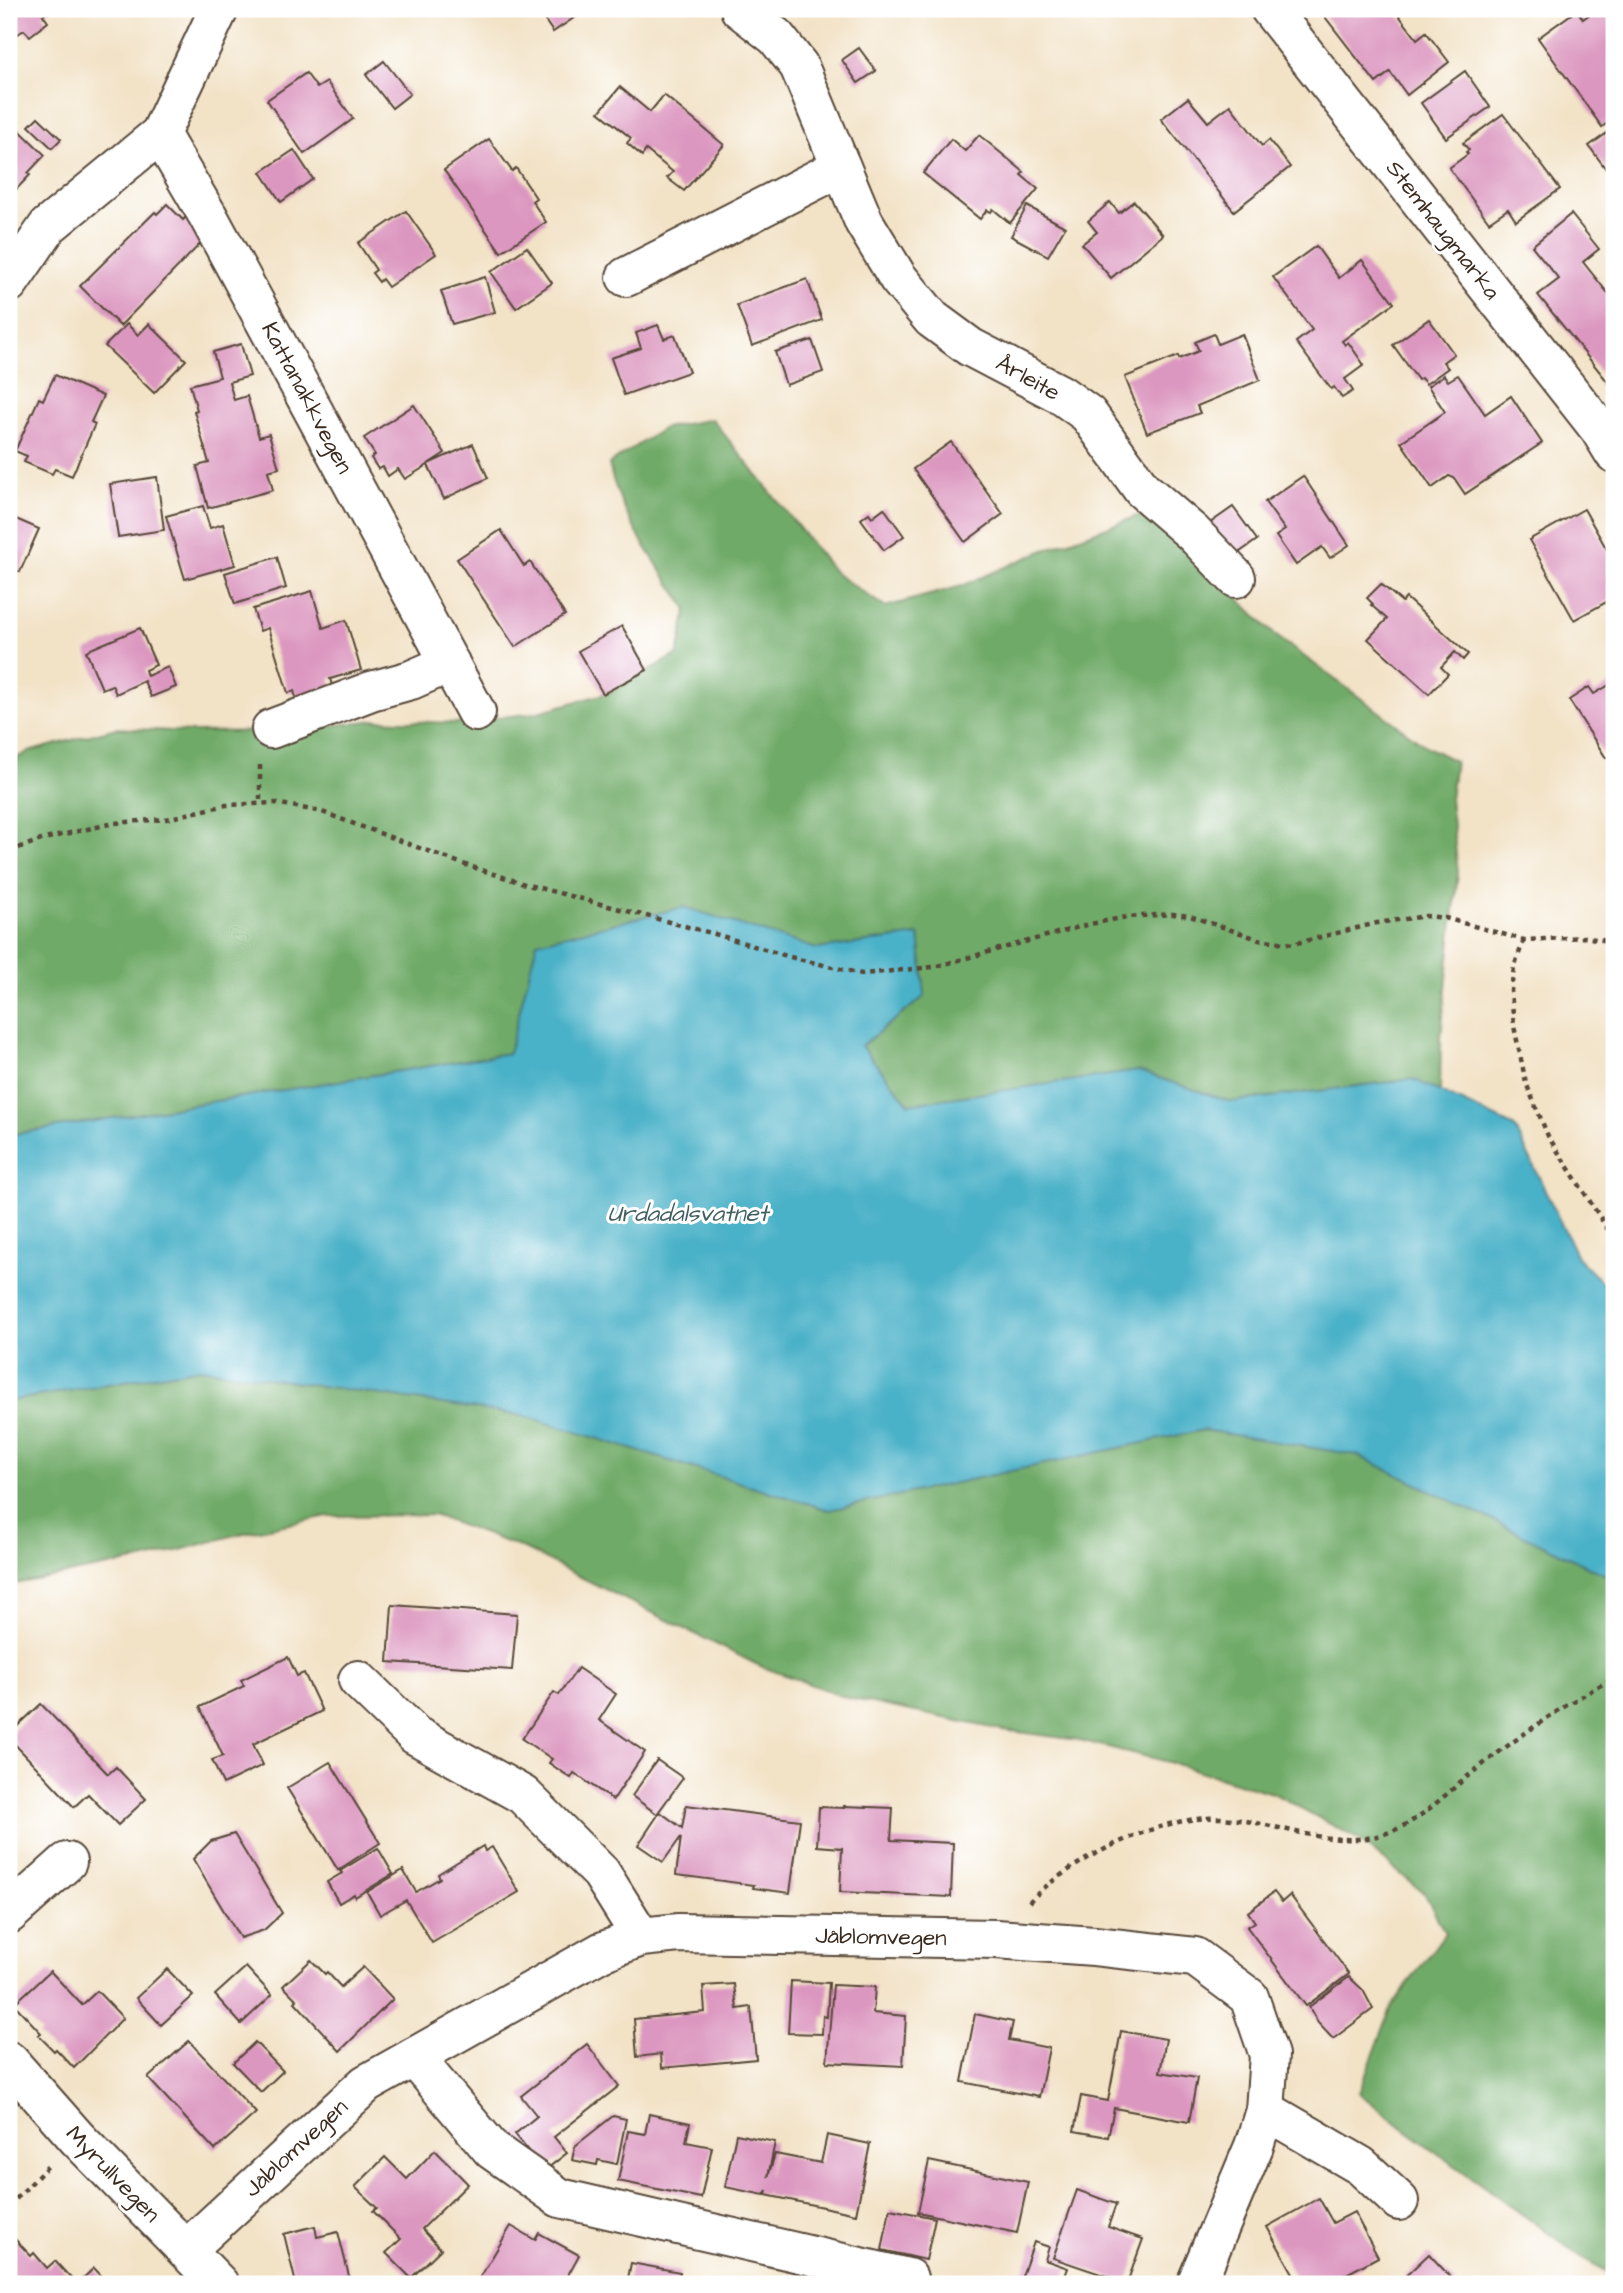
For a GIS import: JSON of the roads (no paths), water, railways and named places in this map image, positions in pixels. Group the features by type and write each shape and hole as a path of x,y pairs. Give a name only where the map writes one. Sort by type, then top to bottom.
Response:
{"street":[{"path":"9,283 47,226 160,134 219,9"},
{"name":"Årleite","path":"740,9 776,37 799,66 864,222 898,278 932,318 970,347 1060,394 1088,414 1142,489 1193,533 1236,578"},
{"name":"Stemhaugmarka","path":"1270,9 1600,430 1614,453"},
{"name":"Kattanakkvegen","path":"160,134 208,216 476,712"},
{"path":"626,277 841,167"},
{"path":"271,729 371,691 411,680 450,663"},
{"path":"358,1680 415,1735 523,1795 601,1872 641,1937"},
{"path":"9,1914 67,1862"},
{"name":"Jåblomvegen","path":"186,2249 366,2084 601,1952 641,1937 678,1933 996,1940 1094,1945 1195,1957 1249,1997 1269,2055 1265,2110 1254,2146 1196,2284"},
{"path":"414,2057 492,2150 560,2198 908,2278"},
{"name":"Myrullvegen","path":"9,2061 77,2138 219,2284"},
{"path":"1265,2110 1361,2166 1399,2201"}],"water":[{"name":"Urdadalsvatnet","path":"684,907 817,949 919,935 925,996 861,1046 909,1104 1138,1071 1231,1102 1413,1079 1515,1127 1577,1257 1614,1294 1614,1579 1357,1455 1203,1430 829,1510 525,1416 200,1368 9,1401 9,1135 509,1053 537,942"}]}
